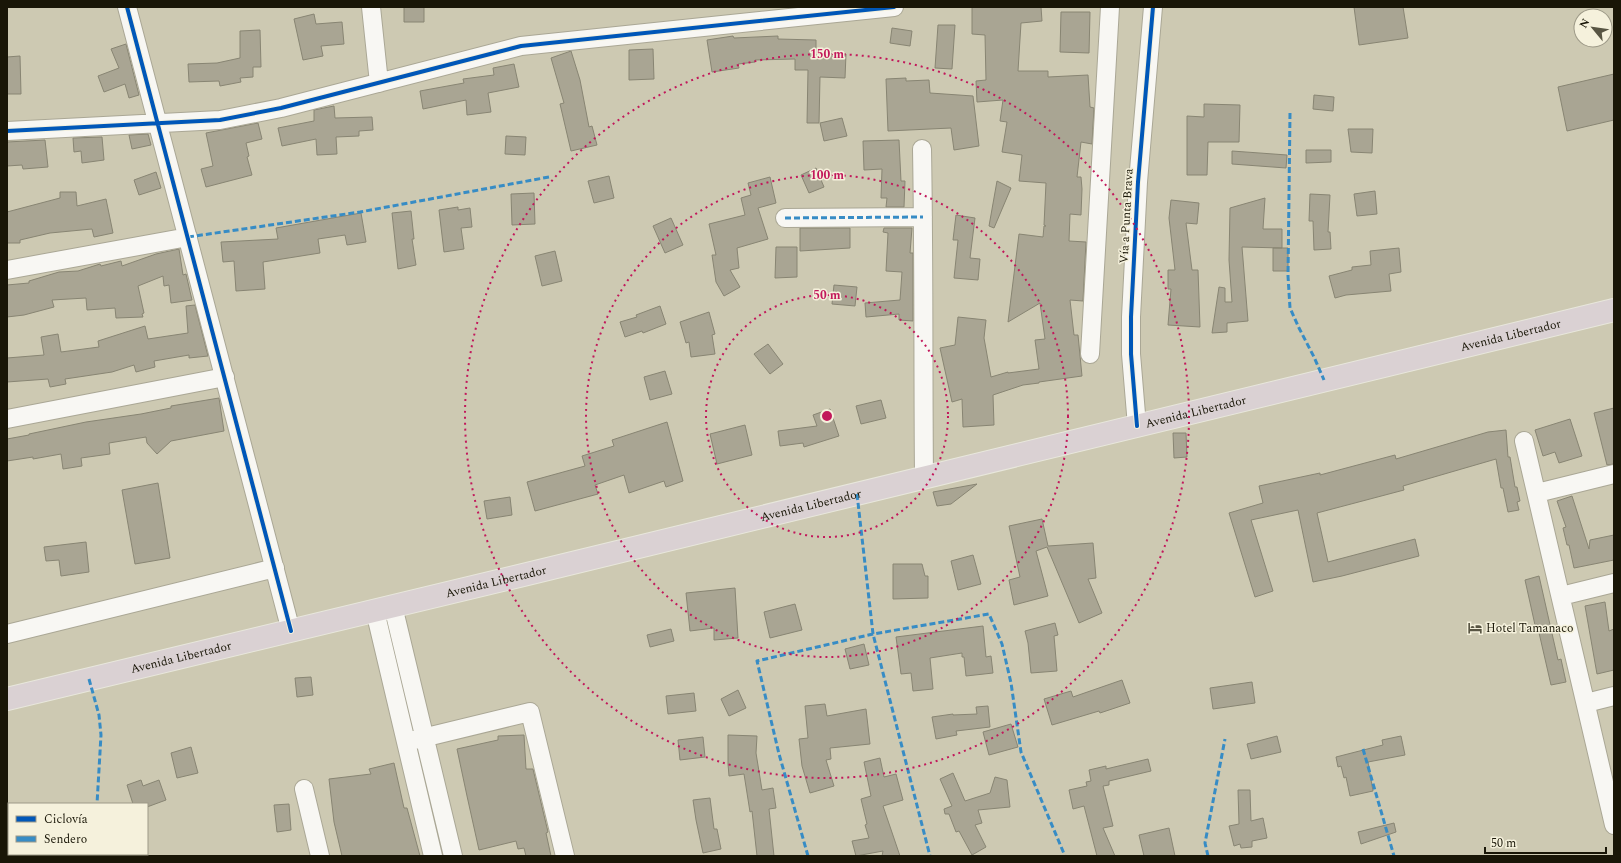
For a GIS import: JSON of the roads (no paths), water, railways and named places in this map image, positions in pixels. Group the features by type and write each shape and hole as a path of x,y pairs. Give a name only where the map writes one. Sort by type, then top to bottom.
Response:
{"highway":[{"name":"Avenida Libertador","path":"7,699 384,609 1614,310"}],"street":[{"path":"127,7 291,631"},
{"path":"371,7 379,83"},
{"path":"7,131 227,119 281,108 521,46 822,11 894,7"},
{"path":"1090,354 1110,7"},
{"name":"Vía a Punta Brava","path":"1137,426 1131,354 1131,317 1138,182 1153,7"},
{"path":"922,149 924,478"},
{"path":"785,218 923,217"},
{"path":"7,270 188,237"},
{"path":"7,419 225,377"},
{"path":"1524,441 1613,813"},
{"path":"1537,493 1614,474"},
{"path":"7,634 275,568"},
{"path":"1561,596 1614,583"},
{"path":"384,609 425,738 453,856"},
{"path":"384,609 406,742 433,856"},
{"path":"1586,703 1614,696"},
{"path":"406,742 530,712 565,856"},
{"path":"304,789 320,856"}],"place":[{"name":"Hotel Tamanaco","path":"1475,628"}]}
